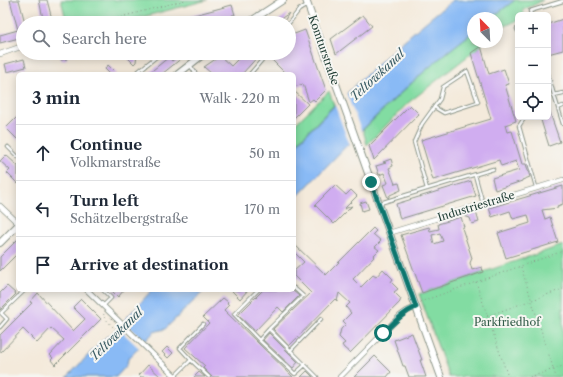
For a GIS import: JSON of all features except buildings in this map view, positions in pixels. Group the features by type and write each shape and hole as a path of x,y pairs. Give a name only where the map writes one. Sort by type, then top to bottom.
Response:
{"street":[{"path":"259,16 283,0"},
{"name":"Komturstraße","path":"307,3 441,377"},
{"path":"0,54 16,48"},
{"path":"181,72 194,60"},
{"name":"Industriestraße","path":"389,233 563,180"},
{"path":"0,206 16,222"},
{"path":"0,243 16,226"},
{"path":"90,292 103,306 107,313 156,357 175,377"},
{"path":"340,377 400,316 416,307"}],"lane":[{"path":"530,12 563,1"},
{"name":"Komturstraße","path":"294,16 307,3"},
{"path":"137,72 152,60"},
{"path":"252,72 262,60"},
{"path":"190,65 195,72"},
{"path":"427,189 414,142 422,124 434,107 440,99 443,87 467,71 478,102 444,113 434,107"},
{"path":"551,84 563,124"},
{"path":"554,95 563,93"},
{"path":"558,108 563,106"},
{"path":"523,120 520,126 536,188"},
{"path":"8,147 16,155"},
{"path":"378,203 493,169"},
{"path":"475,175 483,204"},
{"path":"259,340 303,296 296,290"},
{"path":"0,326 7,319 1,314 23,292"},
{"path":"103,306 111,298 105,292"},
{"path":"256,292 234,314 259,340 296,374 305,365"},
{"path":"290,351 321,319"},
{"path":"203,324 180,348 209,377"},
{"path":"270,329 317,377"},
{"path":"175,377 191,360"}],"path":[{"path":"125,16 186,0"},
{"path":"420,302 562,252 563,255"},
{"path":"520,266 556,377"},
{"path":"475,282 508,377"},
{"path":"487,316 563,289"},
{"path":"107,313 103,316 113,327"},
{"path":"530,377 563,366"}],"green space":[{"path":"61,0 207,0 146,16 65,16"},
{"path":"515,0 543,0 523,10 523,12 515,12 515,21 503,27 503,12 499,12"},
{"path":"467,37 467,48 478,48 408,103 367,145 363,130 416,79"},
{"path":"329,91 334,105 296,144 296,123"},
{"name":"Parkfriedhof","path":"563,245 563,377 449,377 419,294"}],"water":[{"name":"Teltowkanal","path":"453,0 515,0 499,12 467,12 467,37 402,91 296,198 296,145 371,70 411,34"},
{"name":"Teltowkanal","path":"150,292 203,292 165,329 154,332 128,359 127,365 116,377 67,377 106,337 110,336"}],"pier":[{"path":"346,92 362,133 350,146 334,103"},
{"path":"123,320 146,343 140,349 116,326"}],"route":[{"path":"371,182 416,307 400,316 383,333"}]}
